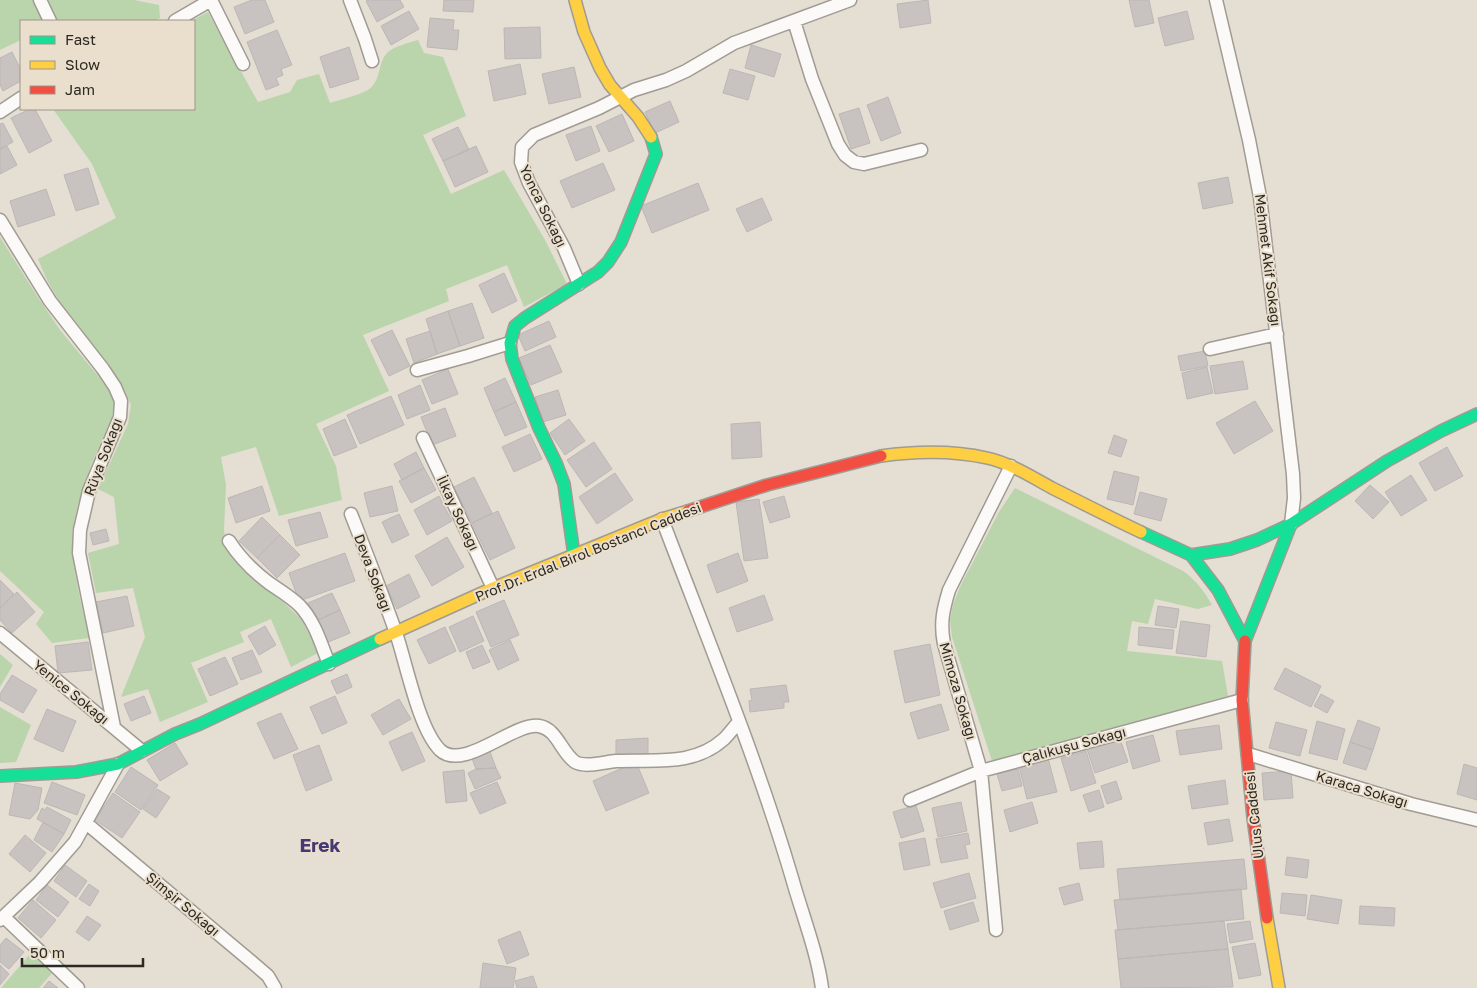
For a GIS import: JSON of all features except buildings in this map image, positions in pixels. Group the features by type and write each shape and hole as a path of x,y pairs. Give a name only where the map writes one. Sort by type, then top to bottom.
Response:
{"street":[{"path":"40,0 50,20"},
{"path":"177,20 211,0 243,64"},
{"path":"350,0 366,39 372,61"},
{"path":"574,555 564,484 523,390 512,359 510,343 515,326 598,272 608,262 622,242 656,154 655,144 649,133 611,86 594,56 585,35 575,0"},
{"name":"Yonca Sokağı","path":"579,284 564,248 529,183 521,162 522,147 534,135 598,108 634,90 666,80 686,71 734,42 850,0"},
{"name":"Mehmet Akif Sokağı","path":"1216,0 1249,140 1260,197 1293,474 1294,498 1291,524"},
{"path":"794,21 812,79 838,144 845,155 854,162 864,164 921,150"},
{"path":"0,112 20,99"},
{"name":"Rüya Sokağı","path":"0,220 50,301 103,368 116,387 122,401 120,417 89,491 80,530 79,553 114,727"},
{"path":"1210,349 1277,334"},
{"path":"417,370 510,343"},
{"path":"1245,640 1218,590 1191,555 1230,549 1257,540 1291,524 1387,460 1477,414"},
{"name":"İlkay Sokağı","path":"423,438 494,588"},
{"name":"Prof.Dr. Erdal Birol Bostancı Caddesi","path":"0,776 76,772 118,764 175,734 396,632 494,588 662,519 792,478 878,456 932,451 988,458 1011,466 1104,516 1191,555"},
{"name":"Mimoza Sokağı","path":"996,930 981,771 941,629 943,610 949,590 1011,466"},
{"name":"Deva Sokağı","path":"351,514 396,632 419,709 426,727 441,751 448,754 465,755 521,730 537,725 546,728 553,734 577,763 626,760 679,760 707,751 724,738 739,722"},
{"path":"662,519 762,784 815,957 822,988"},
{"name":"Ulus Caddesi","path":"1279,988 1271,948 1253,818 1242,700 1245,640 1291,524"},
{"path":"230,541 237,554 250,568 288,596 304,612 317,634 329,664"},
{"name":"Yenice Sokağı","path":"0,633 142,751"},
{"name":"Çalıkuşu Sokağı","path":"910,800 981,771 1242,700"},
{"name":"Karaca Sokağı","path":"1248,754 1394,800 1477,820"},
{"path":"78,988 2,919 40,882 66,853 86,823 118,764"},
{"name":"Şimşir Sokağı","path":"86,823 268,976 275,988"}],"green space":[{"path":"0,0 134,0 159,5 160,18 156,20 20,20 20,40 0,50"},
{"path":"208,12 258,102 290,92 297,80 319,74 330,103 359,94 368,90 375,82 382,61 390,50 418,40 424,53 443,57 466,116 423,135 451,194 504,170 545,240 567,284 524,307 507,265 446,289 449,301 363,335 389,391 316,424 336,466 342,500 279,516 256,447 221,457 226,485 224,530 226,546 232,556 254,580 283,602 300,618 318,653 291,667 271,619 240,632 244,642 191,663 208,702 160,722 148,689 121,697 145,637 133,588 96,593 88,553 119,544 114,497 98,489 128,424 131,405 124,389 59,301 38,259 116,218 92,164 54,110 195,110 195,20 193,20"},
{"path":"0,237 60,330 113,397 112,417 91,465 78,504 72,532 73,558 89,638 52,643 36,624 44,612 0,571"},
{"path":"1015,488 1183,571 1192,578 1203,590 1212,605 1198,609 1155,599 1148,624 1132,621 1127,651 1222,661 1228,696 992,761 952,637 950,620 960,587 999,512"},
{"path":"0,654 13,665 0,687"},
{"path":"0,707 31,725 16,762 0,763"},
{"path":"31,953 53,972 39,988 1,988"}],"traffic: fast":[{"path":"574,555 564,484 539,428 512,359 510,343 515,326 598,272 608,262 621,242 656,154 651,137"},
{"path":"1141,532 1191,555 1230,549 1257,540 1291,524 1387,461 1441,431 1477,414"},
{"path":"1191,555 1218,590 1245,641 1291,524"},
{"path":"0,776 76,772 118,764 175,734 380,639"}],"traffic: slow":[{"path":"575,0 584,32 600,68 610,85 638,117 651,137"},
{"path":"881,456 921,452 974,455 996,460 1141,532"},
{"path":"380,639 493,588 662,519 688,511"},
{"path":"1267,918 1279,988"}],"traffic: jam":[{"path":"688,511 767,485 881,456"},
{"path":"1245,641 1242,700 1253,818 1267,918"}],"district":[{"name":"Erek","path":"320,845"}]}
